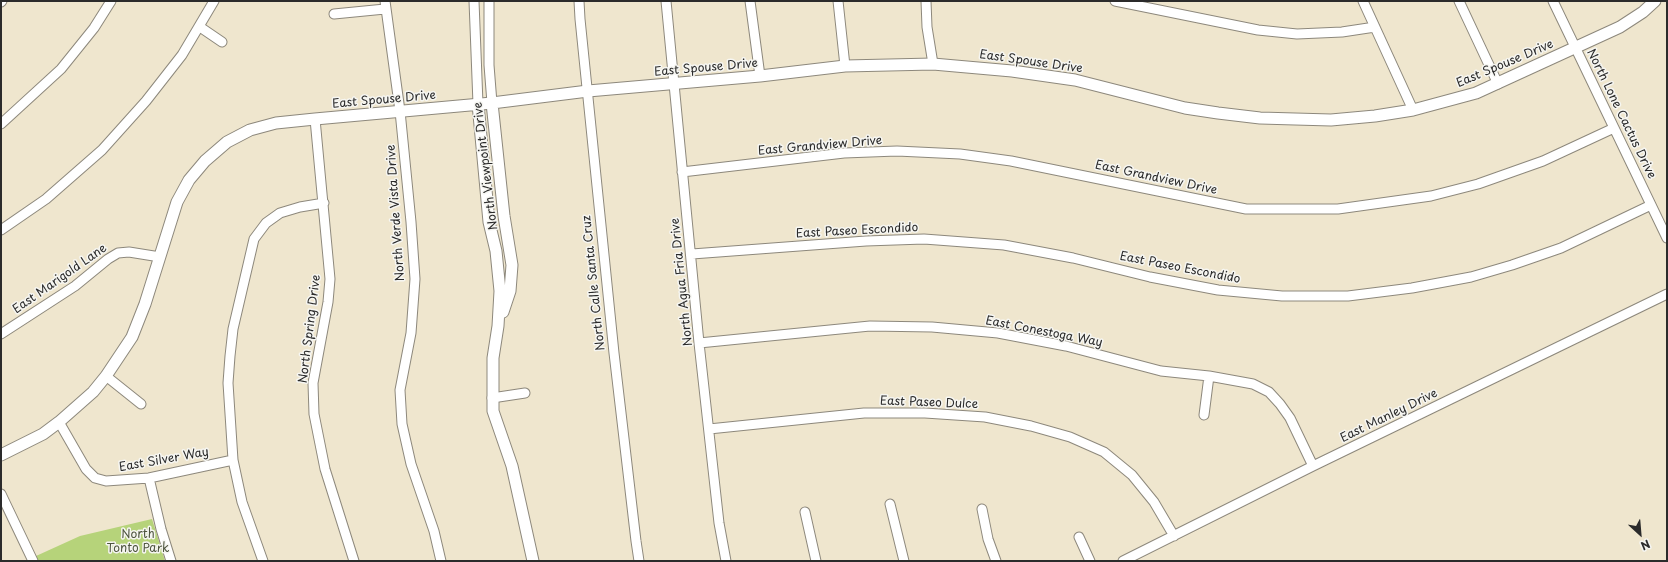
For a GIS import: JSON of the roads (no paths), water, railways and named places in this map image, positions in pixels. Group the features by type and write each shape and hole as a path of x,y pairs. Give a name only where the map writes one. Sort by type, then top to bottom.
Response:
{"main road":[{"name":"East Spouse Drive","path":"1,455 43,434 59,422 93,392 106,376 132,337 145,304 177,202 189,180 206,161 227,142 250,130 276,123 492,103 588,91 760,76 845,66 933,64 1012,71 1075,80 1185,108 1260,118 1332,120 1375,116 1413,110 1476,93 1620,27 1643,12 1655,1"},
{"name":"North Viewpoint Drive","path":"492,103 504,216 512,265 510,291 498,326"},
{"name":"North Viewpoint Drive","path":"478,104 489,222 499,269 500,291 498,326 493,358 493,411 516,480 533,561"}],"street":[{"path":"1,124 61,69 94,28 111,1"},
{"path":"1,230 46,199 102,150 155,90 182,55 200,27 214,1"},
{"name":"North Viewpoint Drive","path":"474,1 478,104"},
{"name":"North Viewpoint Drive","path":"489,1 489,65 492,103"},
{"name":"North Calle Santa Cruz","path":"579,1 614,353 635,533 640,561"},
{"name":"North Agua Fria Drive","path":"666,1 682,172 692,254 699,343 719,523 726,561"},
{"path":"750,1 760,76"},
{"path":"838,1 845,66"},
{"path":"926,1 927,27 933,64"},
{"path":"1115,1 1258,30 1297,34 1342,32 1375,27"},
{"path":"1363,1 1413,110"},
{"path":"1459,1 1498,84"},
{"name":"North Lone Cactus Drive","path":"1553,1 1667,238"},
{"path":"334,14 385,5"},
{"name":"North Verde Vista Drive","path":"385,5 400,111 415,279 411,333 400,390 402,424 411,464 434,531 441,561"},
{"path":"200,27 222,42"},
{"name":"North Spring Drive","path":"315,119 330,279 328,302 314,382 314,414 325,469 354,561"},
{"name":"East Grandview Drive","path":"682,172 844,153 897,151 960,154 1011,161 1246,209 1338,209 1431,196 1478,184 1543,161 1614,128"},
{"path":"263,561 242,502 233,460 228,383 233,329 254,239 266,223 280,214 300,207 324,203"},
{"name":"East Paseo Escondido","path":"692,254 924,238 1004,245 1072,258 1150,277 1218,290 1282,296 1348,296 1412,288 1471,277 1561,248 1651,205"},
{"name":"East Marigold Lane","path":"1,334 75,286 108,259 118,253 129,252 160,256"},
{"name":"East Manley Drive","path":"1123,561 1313,466 1667,294"},
{"name":"East Conestoga Way","path":"699,343 870,326 932,327 998,333 1066,346 1161,370 1209,376 1253,384 1269,392 1280,404 1290,418 1313,466"},
{"path":"106,376 141,404"},
{"path":"1204,415 1209,376"},
{"path":"492,398 525,393"},
{"name":"East Paseo Dulce","path":"709,429 864,413 925,412 984,417 1031,426 1070,438 1104,452 1132,475 1154,502 1174,536"},
{"name":"East Silver Way","path":"59,422 86,469 95,478 106,481 149,478 233,460"},
{"path":"149,478 161,530 171,561"},
{"path":"1,494 33,561"},
{"path":"890,504 904,561"},
{"path":"982,509 988,539 996,561"},
{"path":"805,512 816,561"},
{"path":"1079,537 1090,561"}],"park label":[{"name":"North Tonto Park","path":"138,542"}]}
